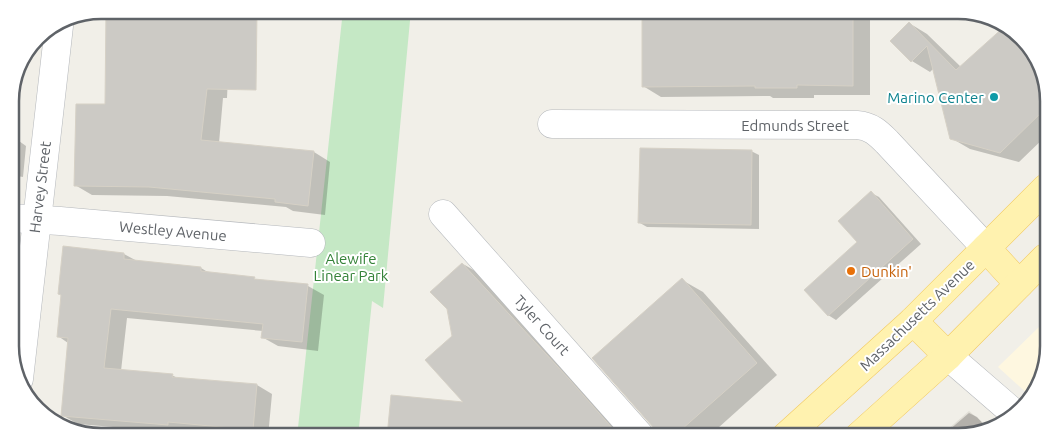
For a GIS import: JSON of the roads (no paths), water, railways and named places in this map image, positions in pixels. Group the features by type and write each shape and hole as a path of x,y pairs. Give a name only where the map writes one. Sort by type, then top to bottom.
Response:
{"main road":[{"name":"Massachusetts Avenue","path":"795,428 913,321 1040,194"},
{"path":"986,248 1019,284"},
{"path":"868,428 948,356 1040,263"},
{"path":"913,321 948,356"}],"street":[{"name":"Harvey Street","path":"19,347 23,219 58,31"},
{"name":"Edmunds Street","path":"552,124 857,125 867,127 877,132 986,248"},
{"name":"Tyler Court","path":"443,214 633,428"},
{"name":"Westley Avenue","path":"23,219 311,243"},
{"path":"948,356 1010,410"}],"place":[{"name":"Marino Center","path":"994,97"},
{"name":"Dunkin'","path":"851,271"}],"park label":[{"name":"Alewife Linear Park","path":"351,266"}]}
